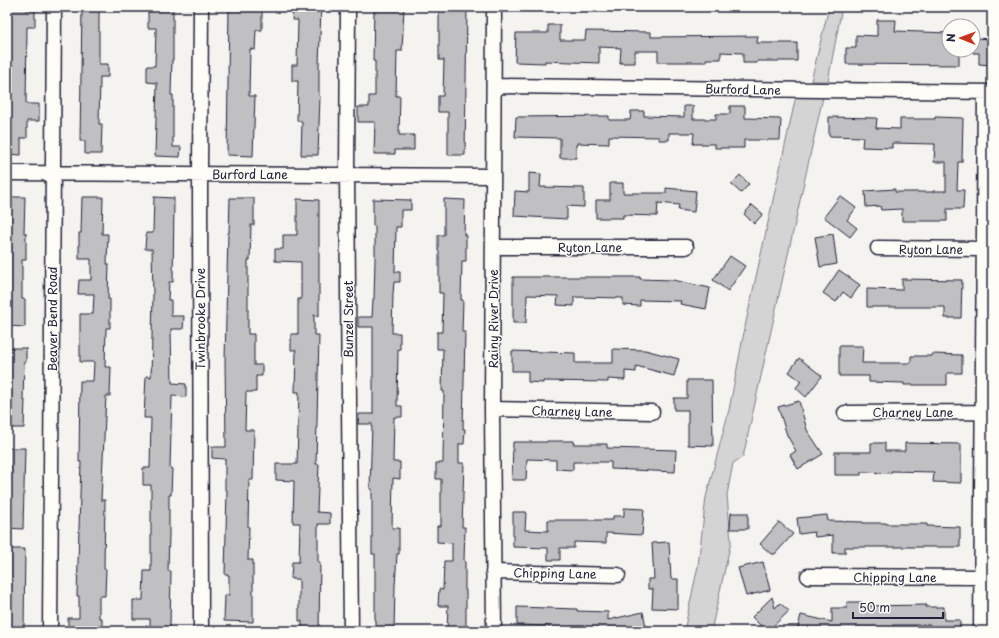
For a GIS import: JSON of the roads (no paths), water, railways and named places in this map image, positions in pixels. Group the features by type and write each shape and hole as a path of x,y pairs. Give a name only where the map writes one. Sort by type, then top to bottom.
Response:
{"street":[{"name":"Beaver Bend Road","path":"50,631 54,7"},
{"name":"Twinbrooke Drive","path":"201,7 201,631"},
{"name":"Bunzel Street","path":"348,7 347,175 351,631"},
{"name":"Rainy River Drive","path":"494,7 492,409 494,631"},
{"name":"Burford Lane","path":"494,86 988,92"},
{"path":"981,631 983,249 988,92"},
{"name":"Burford Lane","path":"7,173 493,176"},
{"name":"Ryton Lane","path":"493,247 686,247"},
{"name":"Ryton Lane","path":"878,248 983,249"},
{"name":"Charney Lane","path":"492,409 652,412"},
{"name":"Charney Lane","path":"845,413 982,412"},
{"name":"Chipping Lane","path":"493,572 618,575"},
{"name":"Chipping Lane","path":"808,576 982,577"}]}
